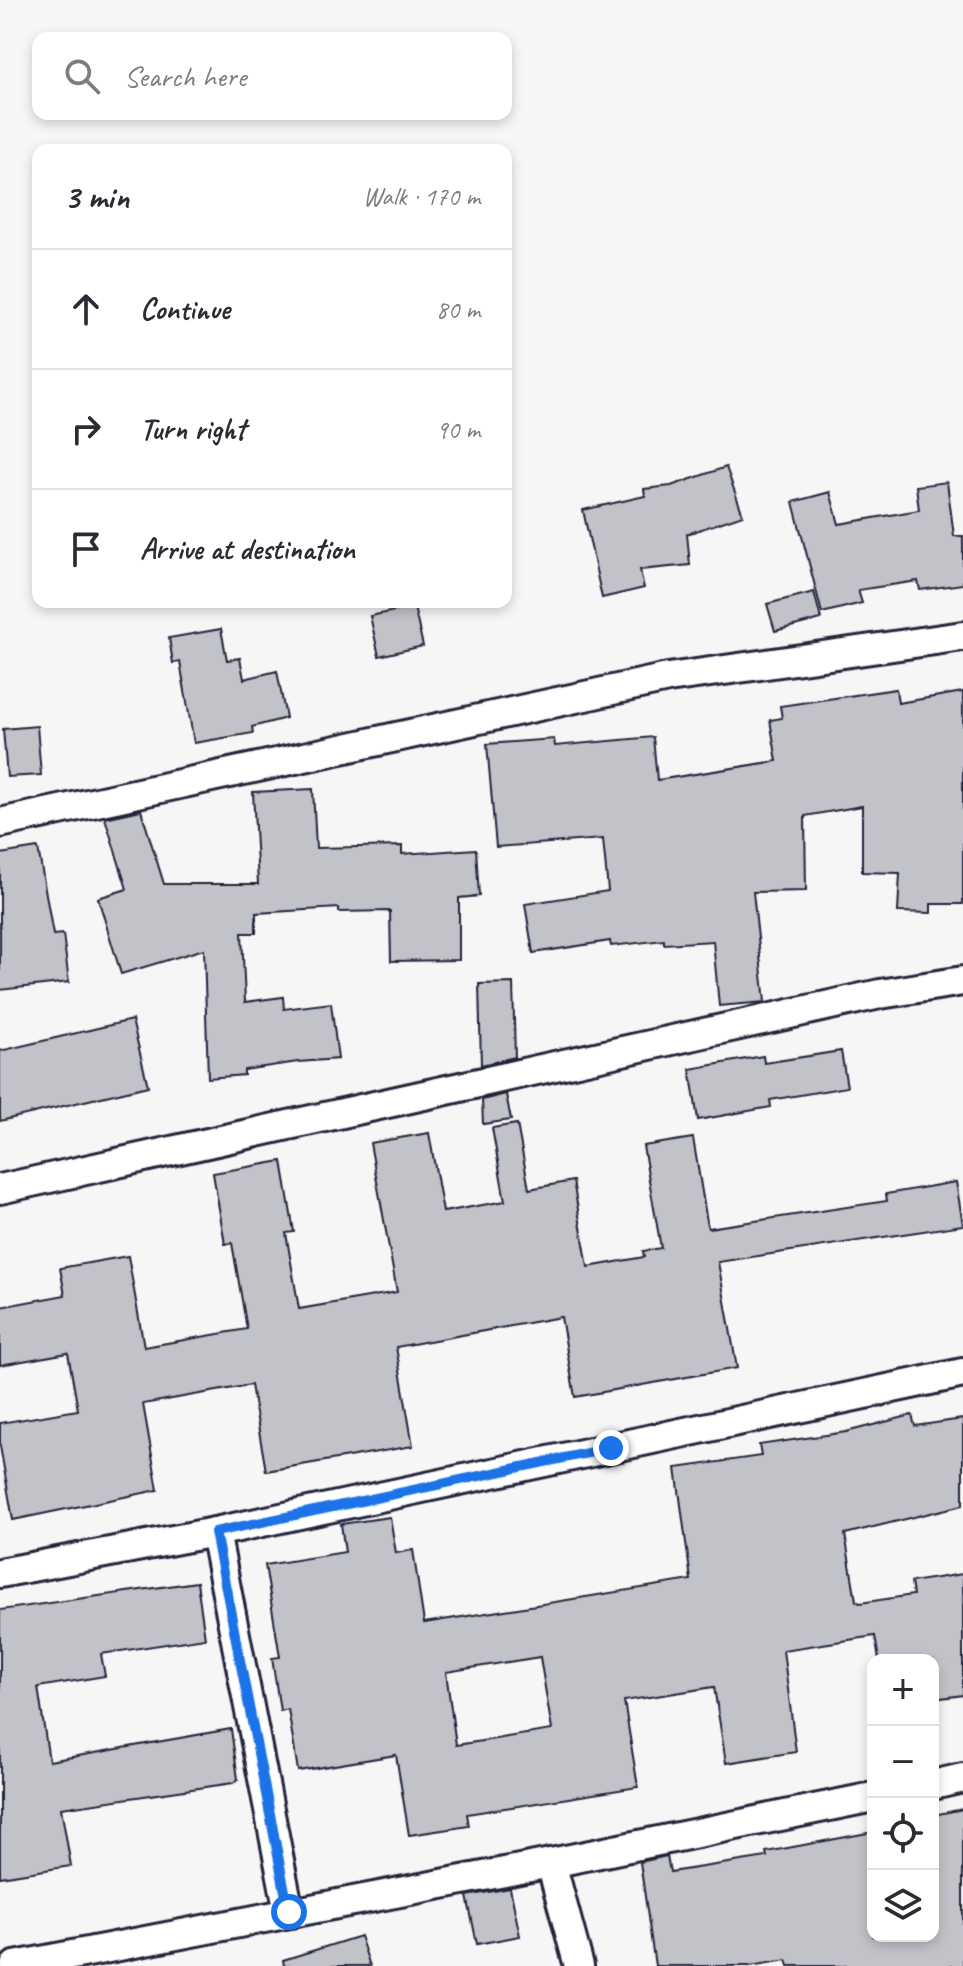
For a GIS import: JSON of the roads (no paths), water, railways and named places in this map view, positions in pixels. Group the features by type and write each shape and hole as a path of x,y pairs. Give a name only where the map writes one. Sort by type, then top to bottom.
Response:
{"street":[{"path":"0,823 668,678 963,636"},
{"path":"0,1189 880,994 963,981"},
{"path":"0,1573 215,1532 963,1373"},
{"path":"215,1532 289,1912"},
{"path":"939,1784 963,1778"},
{"path":"15,1966 551,1863 868,1798"},
{"path":"551,1863 579,1966"}]}
